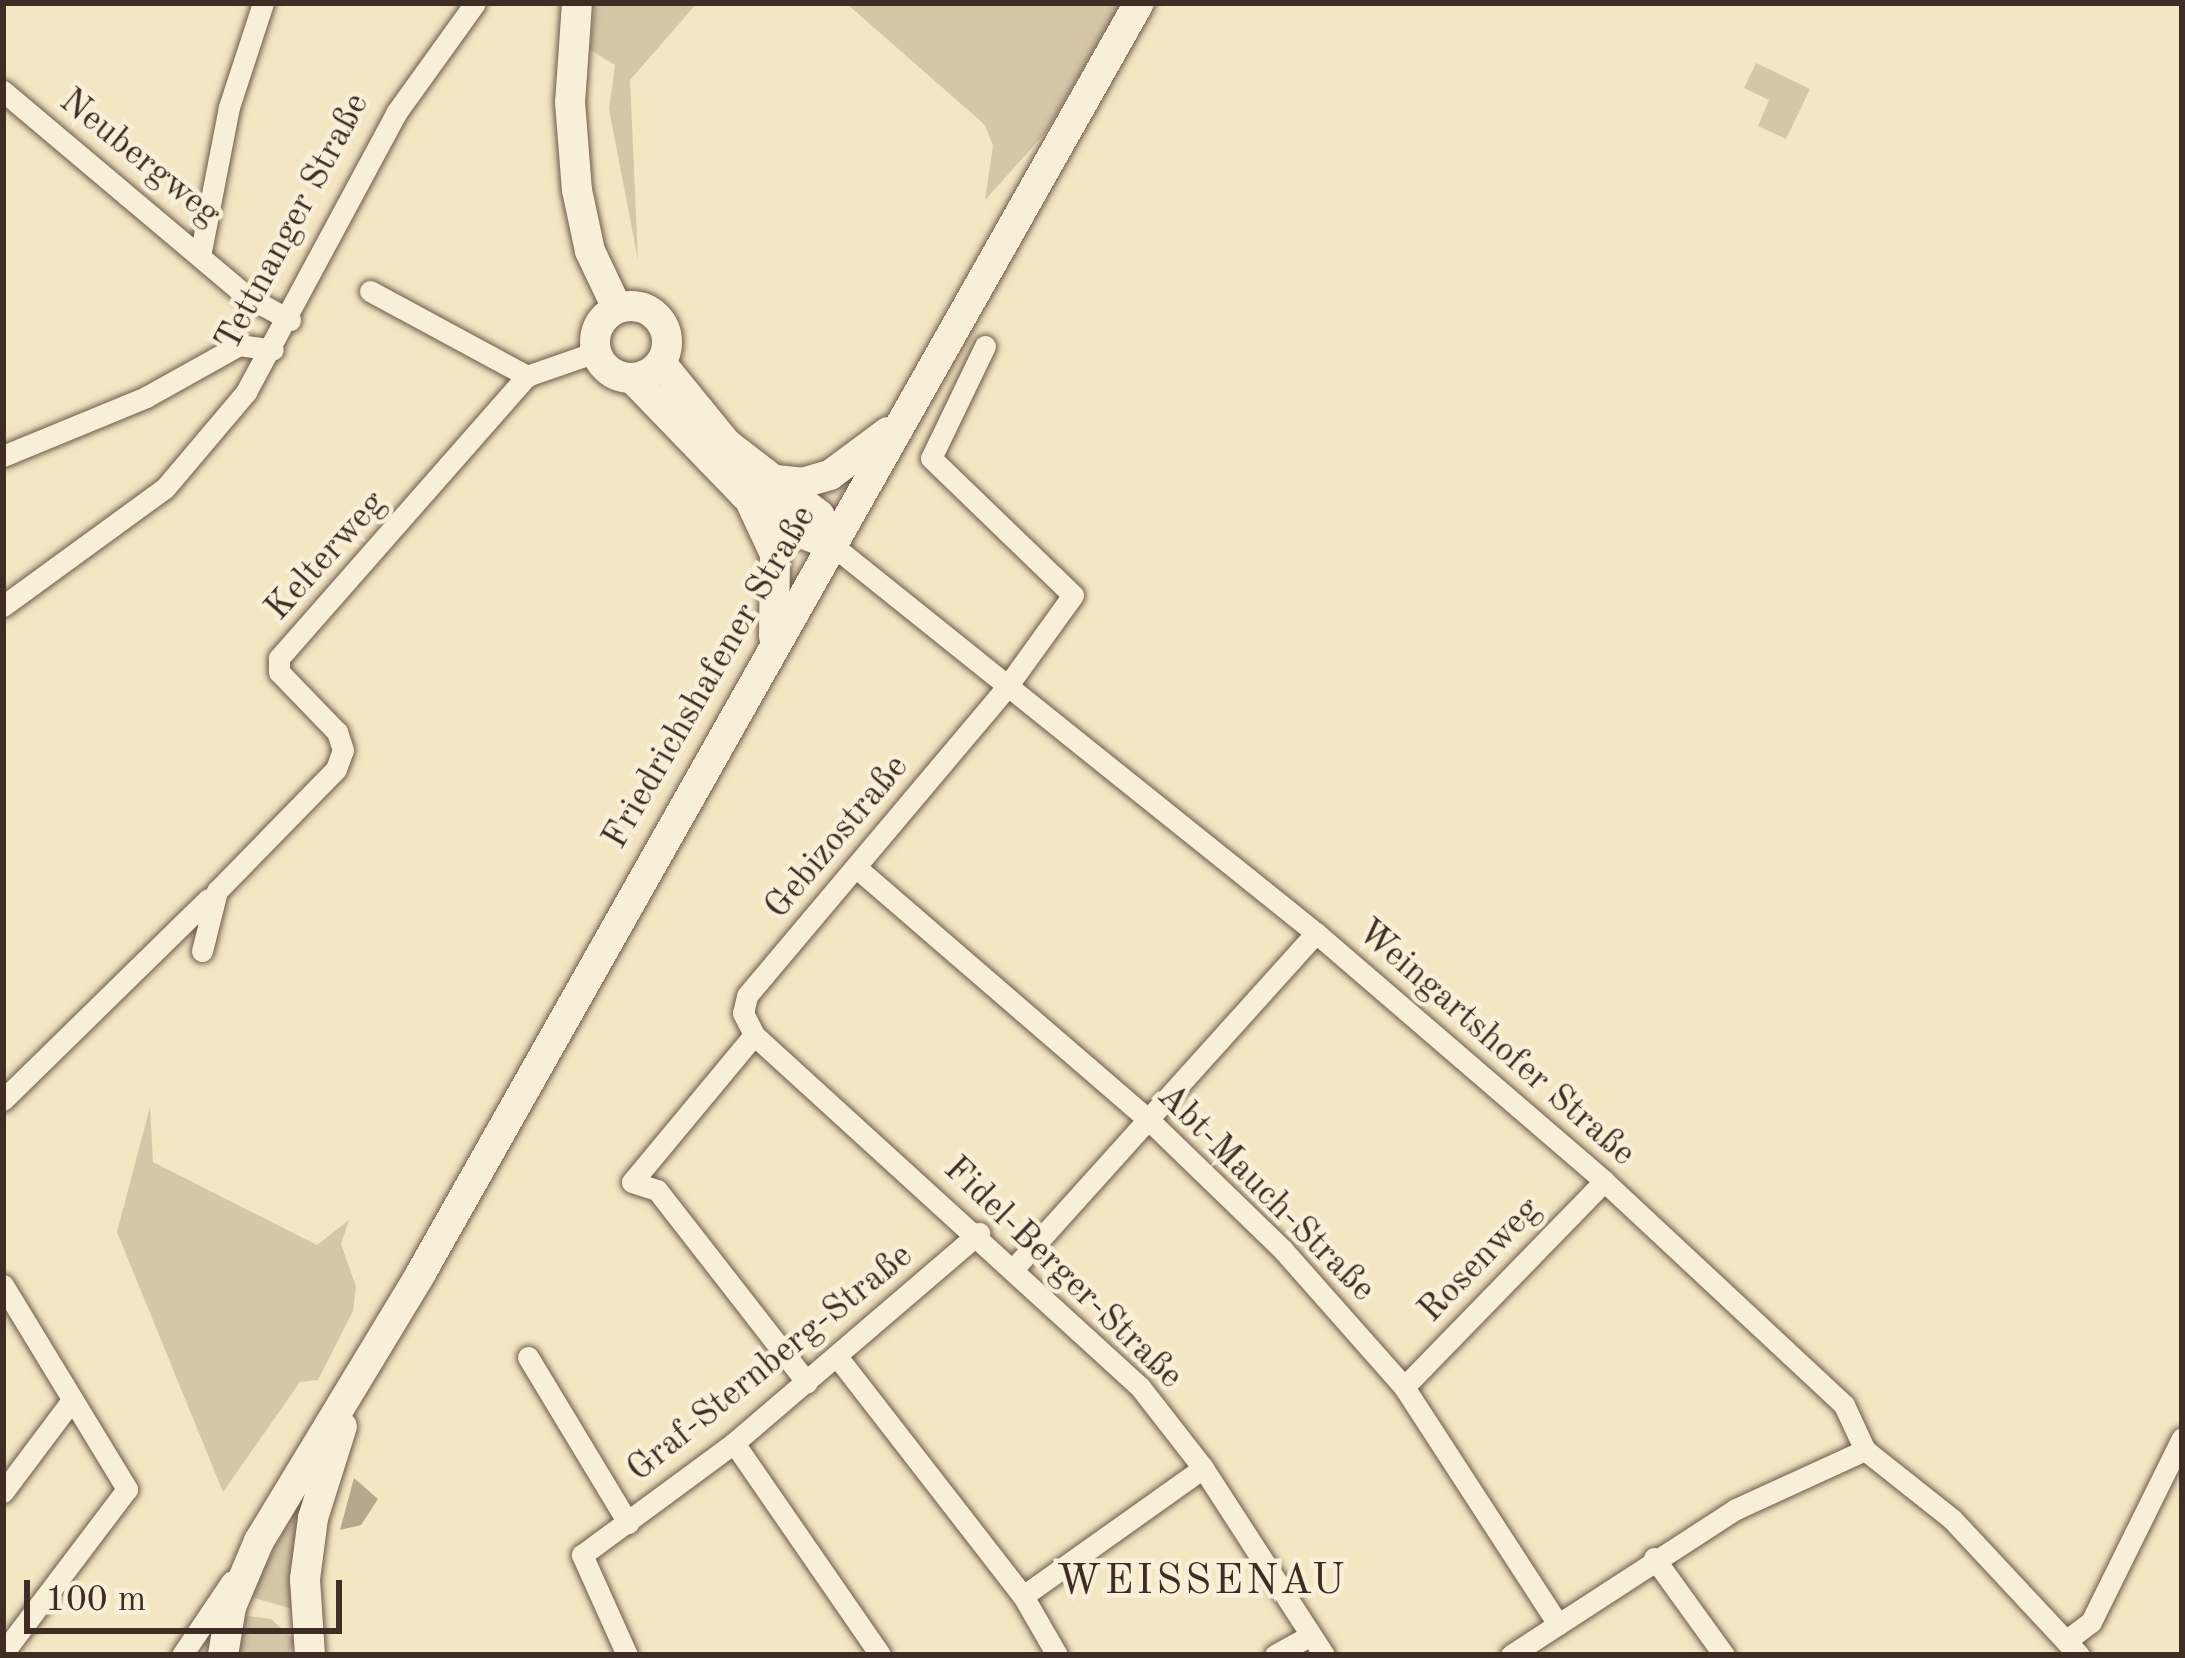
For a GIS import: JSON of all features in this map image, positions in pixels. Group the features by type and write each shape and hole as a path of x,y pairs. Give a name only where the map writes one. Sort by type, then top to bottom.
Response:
{"main road":[{"path":"578,3 570,102 577,190 590,251 616,308"},
{"name":"Friedrichshafener Straße","path":"223,1655 230,1606 259,1541 352,1392 1139,3"},
{"path":"632,378 661,363 668,342 662,322 642,306 616,308 596,331 596,352 606,368 632,378 755,487 776,554 774,640"},
{"path":"661,363 793,530 832,545"},
{"path":"755,487 830,475 906,416"},
{"name":"Friedrichshafener Straße","path":"308,1655 305,1579 314,1518 352,1392"}],"street":[{"path":"201,251 229,107 262,3"},
{"name":"Tettnanger Straße","path":"3,606 165,488 273,350 396,113 476,3"},
{"name":"Neubergweg","path":"3,91 201,251 248,297 290,320"},
{"path":"370,291 527,376"},
{"path":"3,456 146,397 239,345 273,350"},
{"name":"Gebizostraße","path":"754,1035 743,1013 747,996 1006,688 1073,595 932,458 985,346"},
{"name":"Kelterweg","path":"3,1100 78,1033 336,769 343,750 337,732 280,672 280,658 527,376 596,352"},
{"name":"Weingartshofer Straße","path":"832,545 1316,933 1604,1181 1844,1405 1865,1450 1952,1519 2073,1648 2091,1622 2182,1438"},
{"name":"Abt-Mauch-Straße","path":"858,869 1150,1121 1283,1250 1404,1388 1558,1624"},
{"path":"202,951 217,891"},
{"path":"1016,1266 1316,933"},
{"path":"754,1035 632,1182 657,1190 807,1383"},
{"name":"Fidel-Berger-Straße","path":"754,1035 1016,1266 1140,1387 1203,1468 1324,1655"},
{"name":"Rosenweg","path":"1404,1388 1604,1181"},
{"name":"Graf-Sternberg-Straße","path":"627,1655 582,1555 838,1359 979,1233"},
{"path":"3,1285 127,1490 3,1653"},
{"path":"3,1328 18,1308"},
{"path":"528,1357 628,1523"},
{"path":"838,1359 1023,1596 1057,1655"},
{"path":"3,1492 72,1400"},
{"path":"734,1443 880,1655"},
{"path":"1511,1655 1654,1558 1865,1450"},
{"path":"1023,1596 1203,1468"},
{"path":"182,1655 259,1541"},
{"path":"1654,1558 1724,1655"},
{"path":"1275,1655 1310,1635"}],"shaded area":[{"path":"595,3 697,3 630,80 638,260 609,109 615,65 590,50"},
{"path":"846,3 1121,3 1046,132 985,200 993,146 985,125"},
{"path":"1756,63 1810,89 1786,139 1758,126 1769,100 1744,88"},
{"path":"150,1107 153,1162 317,1245 349,1220 341,1244 356,1287 353,1311 318,1380 300,1382 223,1492 117,1232"},
{"path":"354,1478 378,1499 361,1525 340,1530"},
{"path":"308,1490 293,1609 247,1596"},
{"path":"241,1615 271,1619 296,1642 287,1655 235,1655"}],"district":[{"name":"WEISSENAU","path":"1202,1582"}]}
